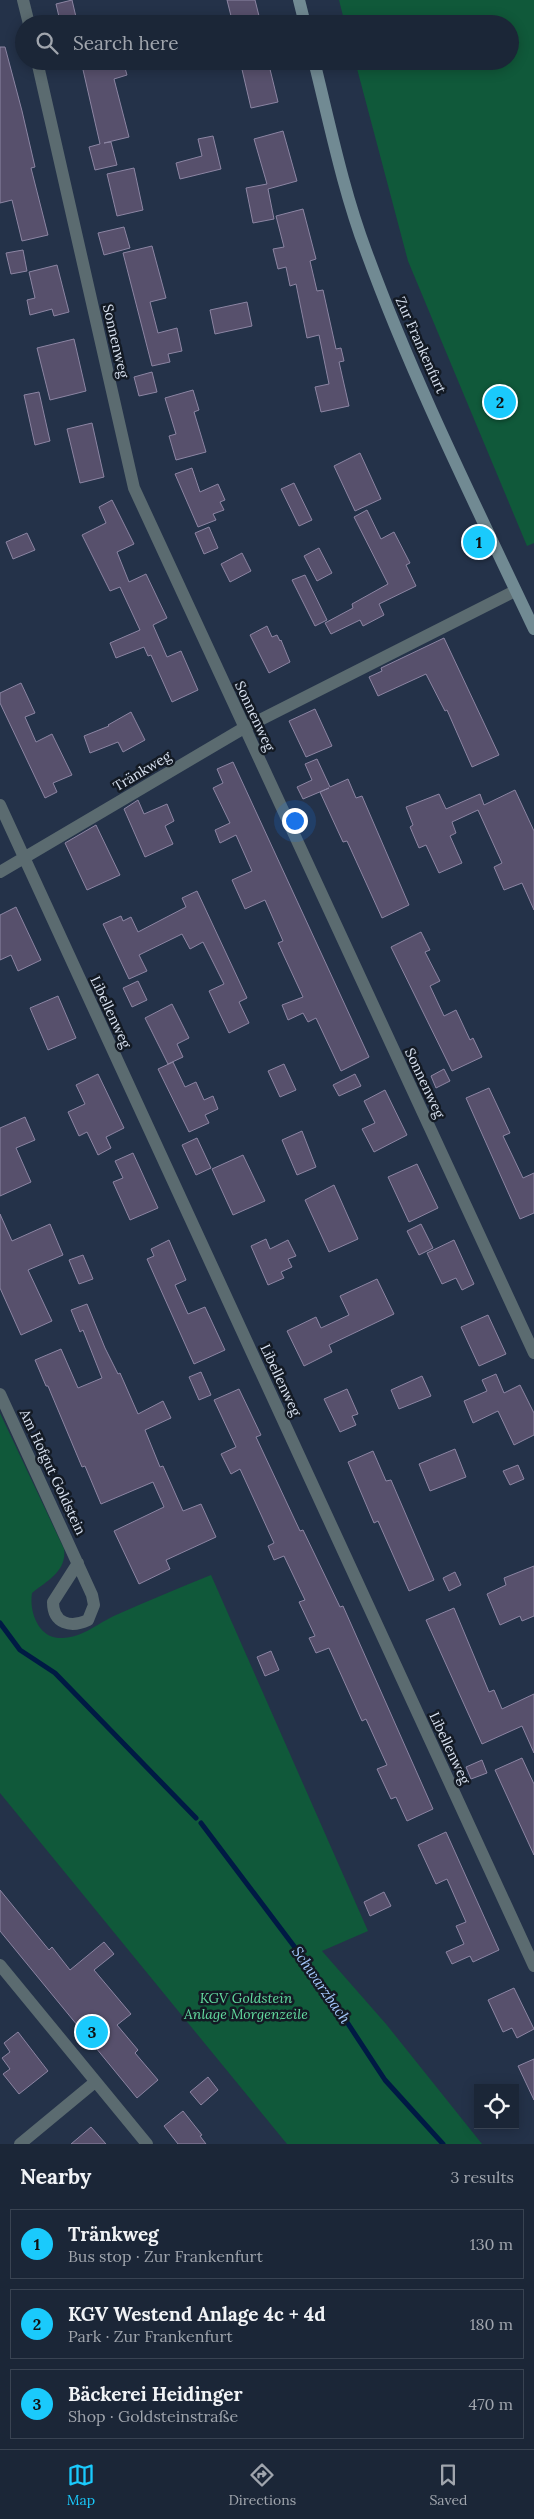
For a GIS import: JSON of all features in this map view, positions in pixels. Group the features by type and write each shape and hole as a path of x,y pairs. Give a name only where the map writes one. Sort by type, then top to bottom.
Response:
{"street":[{"path":"23,0 27,15"},
{"path":"299,0 303,15"},
{"name":"Sonnenweg","path":"39,70 134,488 534,1353"},
{"name":"Zur Frankenfurt","path":"316,70 349,200 387,307 515,591 534,628"},
{"name":"Tränkweg","path":"0,872 244,728 515,591"},
{"name":"Libellenweg","path":"0,805 534,1966"},
{"name":"Am Hofgut Goldstein","path":"0,1394 78,1563 92,1595 94,1605 88,1620 70,1625 56,1617 53,1602 78,1563"},
{"path":"0,1965 147,2144"},
{"path":"20,2144 95,2082"}],"green space":[{"path":"339,0 534,0 534,543 527,546 408,261 357,70 519,70 519,15 343,15"},
{"name":"KGV Goldstein Anlage Morgenzeile","path":"0,1413 64,1549 63,1563 59,1569 32,1593 31,1600 34,1615 41,1629 46,1634 60,1638 75,1636 116,1615 211,1575 368,1931 322,1951 386,2024 482,2144 287,2144 0,1793"}],"building":[{"path":"72,0 76,15 59,15 56,4"},
{"path":"227,0 255,0 259,15 231,15"},
{"path":"0,47 5,47 22,111 35,167 31,168 48,235 22,241 12,200 0,203"},
{"path":"83,70 126,70 127,75 114,79 129,137 104,143 111,142 117,165 95,170 89,147 100,144"},
{"path":"242,70 270,70 278,102 251,108"},
{"path":"283,131 297,181 268,189 274,219 253,223 246,188 267,184 254,139"},
{"path":"213,136 221,169 180,179 176,163 202,156 198,139"},
{"path":"134,168 143,210 117,216 107,174"},
{"path":"303,209 316,259 310,261 317,291 323,290 336,349 341,348 344,361 339,362 349,406 321,412 315,387 329,384 319,335 307,338 296,284 290,286 286,267 278,269 273,249 284,247 276,216"},
{"path":"124,227 130,248 104,255 98,233"},
{"path":"152,246 166,298 150,302 158,333 177,328 182,351 168,354 170,362 152,366 123,253"},
{"path":"23,250 27,271 11,274 6,253"},
{"path":"57,265 69,312 54,316 52,309 30,315 27,300 35,298 29,272"},
{"path":"247,302 252,326 215,334 210,310"},
{"path":"74,339 86,391 50,400 37,348"},
{"path":"152,372 157,392 139,396 134,377"},
{"path":"193,390 199,410 194,412 206,452 176,460 169,436 176,434 165,398"},
{"path":"39,392 50,441 35,445 24,395"},
{"path":"92,423 104,477 80,483 67,429"},
{"path":"360,453 381,499 355,511 334,466"},
{"path":"192,468 200,492 218,484 225,500 220,502 224,510 213,514 216,520 198,527 175,474"},
{"path":"294,483 312,520 299,526 281,489"},
{"path":"112,500 134,544 117,552 129,582 146,574 167,618 153,625 167,657 181,651 198,690 172,702 151,655 148,656 144,647 116,658 110,643 140,630 120,587 110,591 82,535 106,523 99,507"},
{"path":"367,510 381,539 394,532 410,563 406,565 416,586 379,604 384,615 363,626 360,620 331,634 325,623 353,608 352,604 388,584 354,517"},
{"path":"209,527 218,548 204,554 195,533"},
{"path":"27,533 35,550 13,559 6,542"},
{"path":"319,548 332,573 317,581 304,556"},
{"path":"242,553 251,571 230,582 221,564"},
{"path":"305,575 327,620 315,626 292,580"},
{"path":"267,626 272,637 277,635 281,640 290,662 269,673 250,635"},
{"path":"444,638 499,755 472,767 447,710 445,711 426,674 378,696 369,677 382,671 381,668"},
{"path":"21,683 35,713 25,717 36,742 52,734 72,775 53,783 57,792 45,798 0,703 0,693"},
{"path":"315,709 332,746 306,757 289,721"},
{"path":"131,712 145,740 123,752 118,742 90,753 84,736 109,726"},
{"path":"317,759 330,787 348,779 356,798 362,796 409,905 382,918 347,841 343,842 320,792 329,788 303,799 297,787 312,780 305,764"},
{"path":"233,762 369,1057 341,1071 316,1018 308,1022 303,1013 288,1020 282,1005 303,997 278,943 283,941 265,900 245,909 232,880 252,871 236,835 220,843 215,830 230,823 213,788 223,783 217,769"},
{"path":"515,790 534,831 534,910 522,883 504,890 494,867 502,863 478,810 452,822 456,833 450,836 462,863 439,873 426,845 419,848 410,827 413,825 406,807 439,794 446,809 480,794 484,805"},
{"path":"138,800 144,814 167,804 174,821 165,826 173,844 145,857 124,809"},
{"path":"96,825 120,875 87,890 65,843"},
{"path":"197,891 247,998 239,1002 249,1023 229,1033 209,991 224,984 203,942 190,949 182,934 139,955 147,971 129,979 103,924 121,916 123,921 131,917 138,932 186,907 182,898"},
{"path":"16,907 41,960 18,971 11,955 0,960 0,915"},
{"path":"421,932 430,950 425,952 440,981 430,986 444,1016 456,1010 470,1040 473,1038 482,1057 452,1071 391,947"},
{"path":"138,981 147,1000 132,1007 123,988"},
{"path":"58,996 76,1038 48,1050 30,1008"},
{"path":"172,1004 189,1038 177,1044 183,1057 168,1064 145,1018"},
{"path":"173,1062 185,1087 196,1082 204,1100 213,1096 218,1109 205,1115 209,1123 189,1132 158,1069"},
{"path":"284,1064 296,1090 280,1097 268,1071"},
{"path":"444,1069 450,1081 436,1088 431,1076"},
{"path":"98,1074 124,1128 106,1137 111,1148 98,1155 87,1132 79,1136 68,1112 85,1104 76,1085"},
{"path":"355,1074 361,1086 339,1096 333,1085"},
{"path":"489,1088 510,1133 503,1136 523,1178 534,1173 534,1213 520,1219 466,1098"},
{"path":"385,1090 407,1135 374,1152 362,1129 375,1123 364,1101"},
{"path":"25,1117 35,1140 16,1148 31,1182 0,1196 0,1128"},
{"path":"302,1131 316,1167 297,1175 282,1140"},
{"path":"197,1138 211,1168 196,1175 182,1145"},
{"path":"133,1153 158,1208 130,1220 113,1182 123,1178 115,1161"},
{"path":"243,1155 265,1201 233,1215 212,1169"},
{"path":"417,1164 438,1208 409,1222 388,1177"},
{"path":"334,1185 358,1239 329,1252 305,1200"},
{"path":"0,1214 12,1241 50,1224 63,1255 28,1270 52,1321 21,1335 0,1288"},
{"path":"421,1224 433,1248 419,1255 407,1231"},
{"path":"266,1239 270,1249 288,1240 296,1256 288,1259 292,1267 281,1272 284,1278 268,1285 251,1246"},
{"path":"169,1240 186,1280 175,1285 188,1314 205,1307 225,1350 194,1364 147,1259 154,1256 151,1249"},
{"path":"454,1240 474,1284 462,1290 456,1278 442,1284 427,1253"},
{"path":"83,1255 93,1279 79,1284 69,1260"},
{"path":"377,1279 394,1314 329,1345 332,1352 304,1366 287,1331 316,1317 321,1328 349,1315 340,1296"},
{"path":"87,1304 105,1348 118,1374 120,1373 138,1414 163,1401 171,1418 145,1430 160,1467 163,1466 183,1511 201,1504 216,1537 166,1560 170,1569 139,1584 114,1531 164,1507 153,1482 101,1504 85,1466 82,1467 35,1360 61,1349 78,1388 102,1378 83,1330 80,1332 71,1310"},
{"path":"488,1315 506,1354 479,1366 461,1327"},
{"path":"201,1372 211,1395 199,1400 189,1377"},
{"path":"496,1374 504,1393 520,1385 534,1413 534,1435 514,1445 498,1411 473,1423 464,1401 487,1391 482,1380"},
{"path":"422,1376 431,1396 399,1409 391,1390"},
{"path":"239,1389 261,1435 256,1437 300,1531 303,1530 340,1607 343,1606 433,1809 407,1821 396,1797 391,1799 377,1769 387,1765 366,1719 362,1721 329,1648 316,1653 309,1638 315,1636 299,1602 305,1600 284,1556 274,1560 268,1546 274,1543 240,1469 231,1474 221,1454 236,1447 214,1400"},
{"path":"347,1389 358,1414 352,1416 356,1425 340,1432 324,1399"},
{"path":"455,1449 466,1477 430,1491 419,1464"},
{"path":"373,1451 386,1481 391,1480 434,1580 409,1591 378,1521 374,1523 348,1462"},
{"path":"518,1465 524,1479 510,1485 503,1471"},
{"path":"534,1566 534,1616 522,1621 520,1616 500,1625 487,1594 506,1585 504,1578"},
{"path":"455,1572 461,1585 449,1591 443,1578"},
{"path":"454,1608 489,1692 494,1690 502,1709 534,1694 534,1753 522,1726 482,1744 426,1620"},
{"path":"271,1651 279,1670 265,1676 257,1657"},
{"path":"522,1758 534,1784 534,1855 495,1770"},
{"path":"482,1760 487,1773 471,1779 466,1767"},
{"path":"446,1832 499,1950 473,1962 470,1956 452,1964 446,1952 464,1944 456,1926 466,1922 447,1879 436,1884 418,1845"},
{"path":"0,1890 49,1950 52,1947 70,1970 104,1942 114,1954 94,1970 131,2014 117,2025 138,2050 135,2053 158,2080 137,2098 0,1931"},
{"path":"384,1892 391,1906 370,1916 364,1902"},
{"path":"514,1988 534,2029 517,2038 512,2028 503,2032 488,2000"},
{"path":"18,2032 48,2071 19,2094 3,2074 10,2069 2,2058 10,2052 4,2043"},
{"path":"534,2059 534,2100 518,2066"},
{"path":"208,2077 218,2090 201,2105 190,2092"},
{"path":"183,2111 202,2135 200,2136 206,2144 178,2144 164,2126"},
{"path":"91,2127 106,2144 71,2144"}],"waterway":[{"name":"Schwarzbach","path":"0,1623 20,1650 55,1673 196,1818"},
{"name":"Schwarzbach","path":"201,1823 318,1978 385,2080 443,2144"}],"place":[{"name":"KGV Westend Anlage 4c + 4d","path":"500,402"},
{"name":"Tränkweg","path":"479,542"},
{"name":"Bäckerei Heidinger","path":"92,2032"}]}
